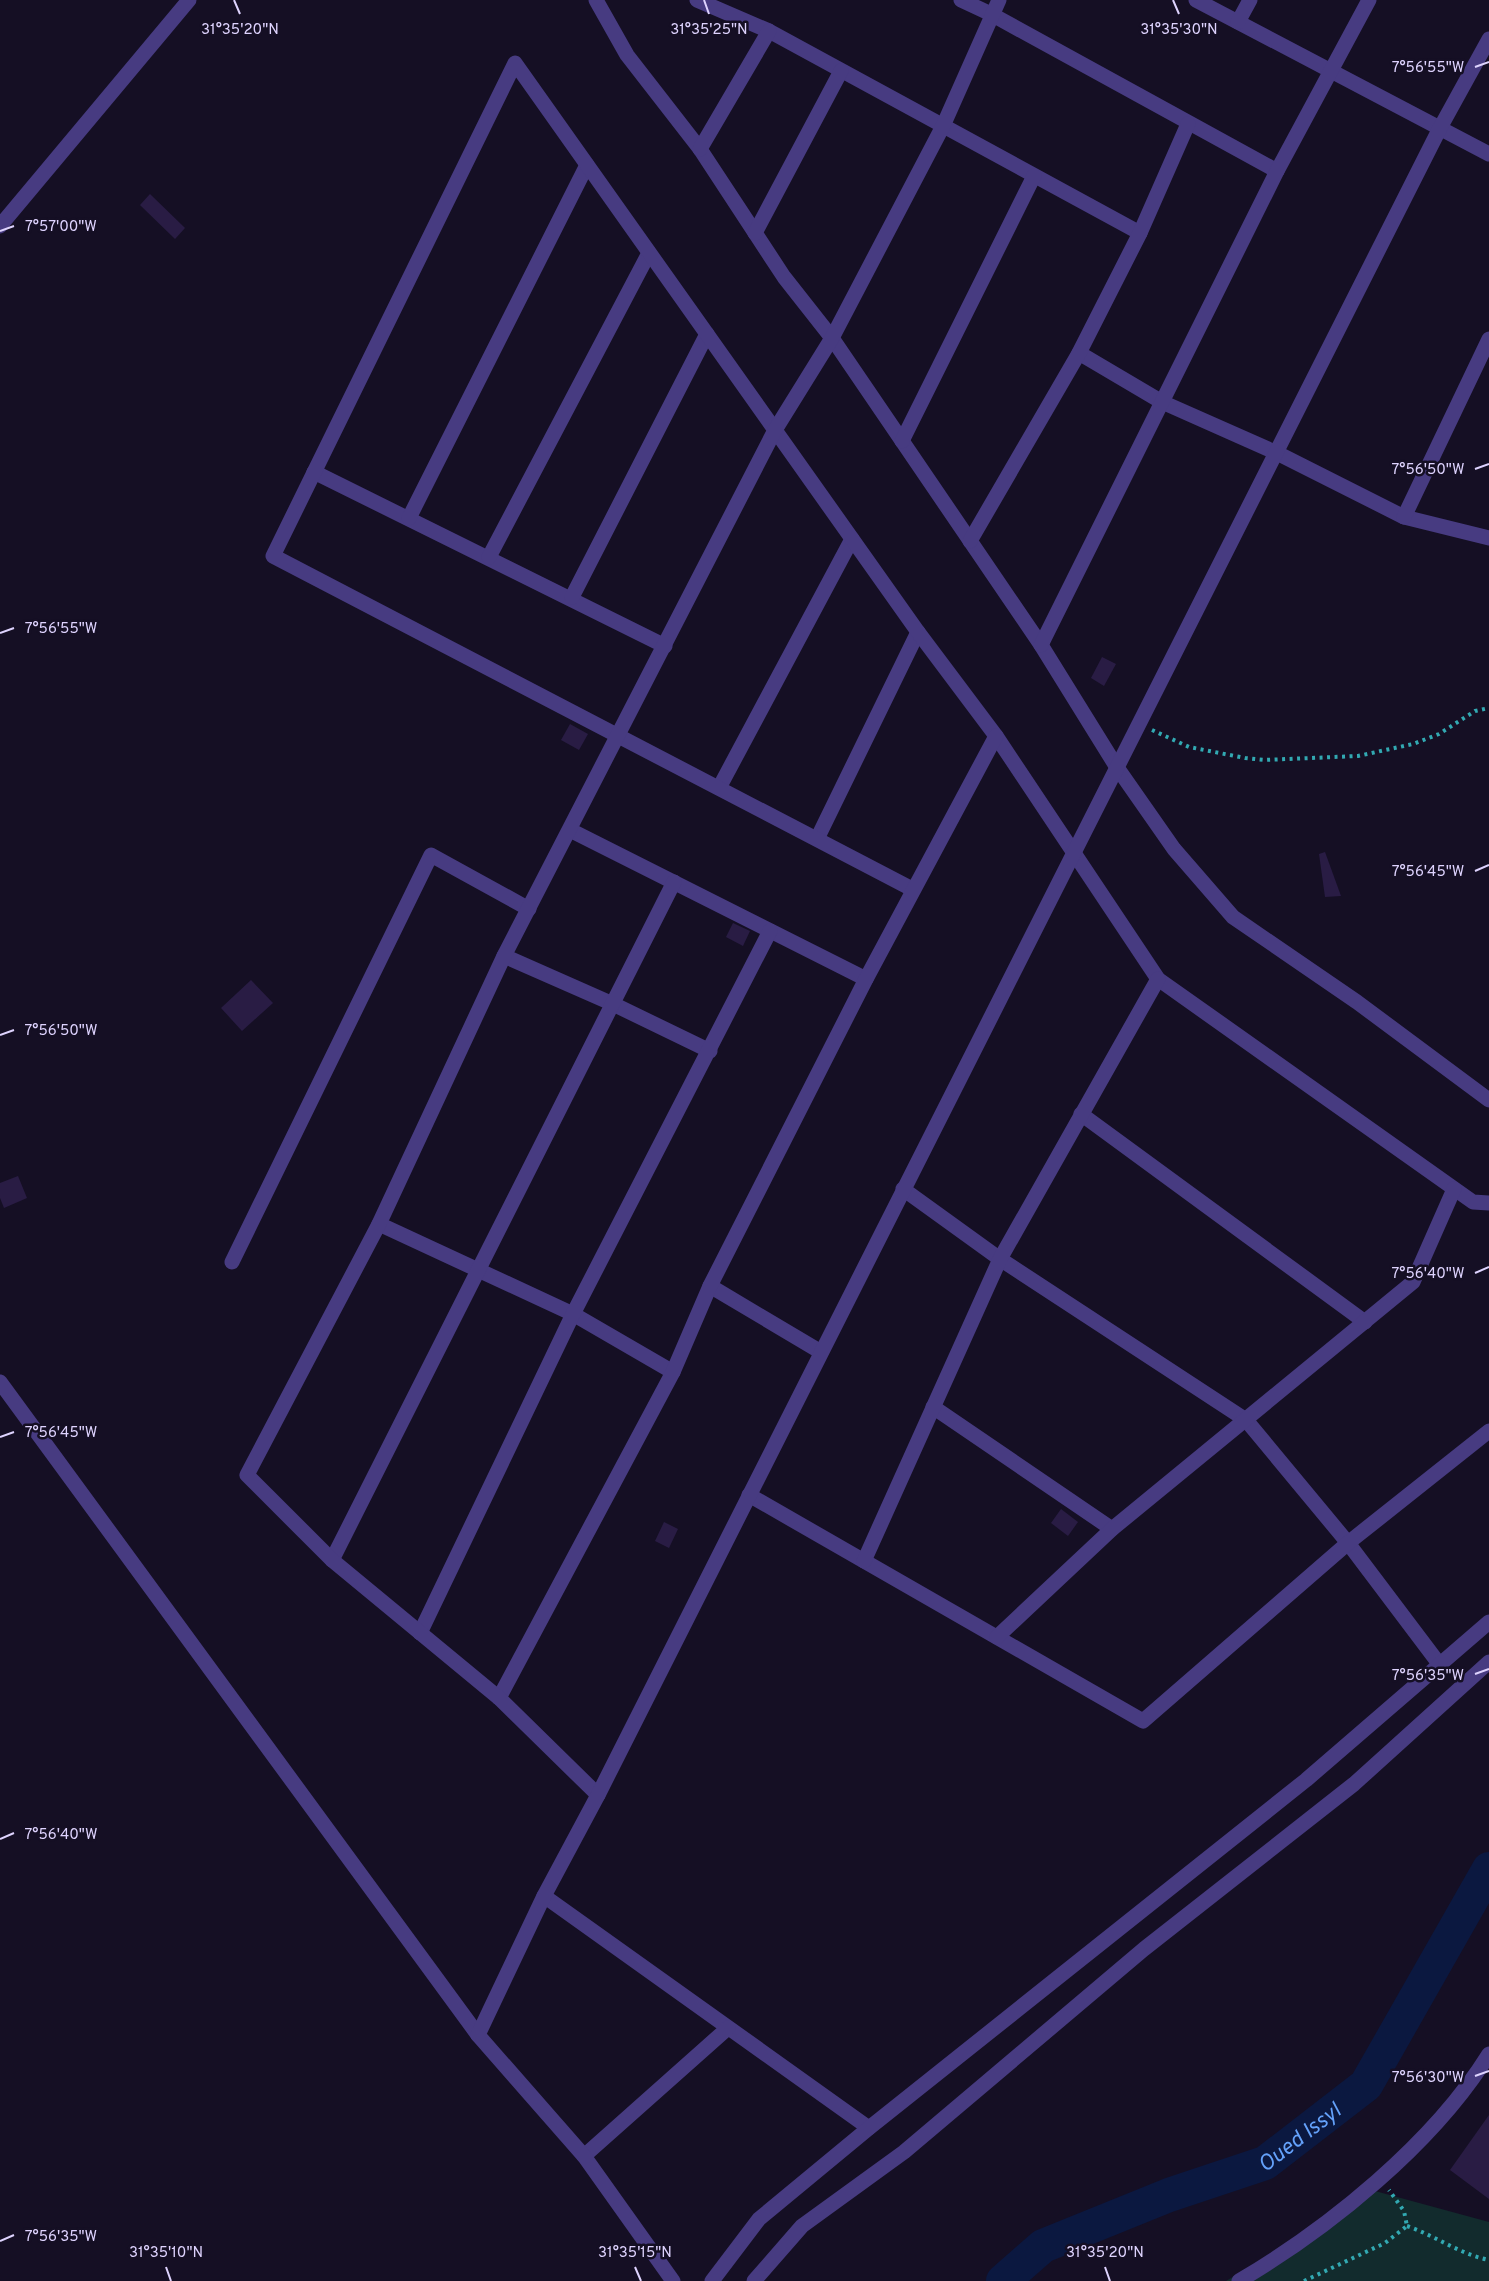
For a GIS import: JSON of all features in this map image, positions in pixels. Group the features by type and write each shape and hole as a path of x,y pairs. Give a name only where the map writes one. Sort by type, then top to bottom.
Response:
{"street":[{"path":"0,226 189,0"},
{"path":"596,0 627,56 700,149 784,277 832,338 1041,645 1116,766 1174,849 1233,917 1357,1002 1489,1100"},
{"path":"697,0 769,31 1140,233"},
{"path":"961,0 991,14 1277,171"},
{"path":"598,1795 499,1698 332,1560 247,1474 379,1224 504,956 775,430 832,338 943,126 999,0"},
{"path":"1196,0 1489,154"},
{"path":"1238,22 1250,0"},
{"path":"1041,645 1277,171 1369,0"},
{"path":"700,149 769,31"},
{"path":"478,2035 544,1896 598,1795 1137,724 1277,453 1440,128 1489,39"},
{"path":"912,889 273,556 515,63 918,632 996,736 1158,979 1473,1202 1489,1203"},
{"path":"755,233 841,71"},
{"path":"970,541 1079,353 1140,233 1188,124"},
{"path":"409,518 587,165"},
{"path":"902,441 1034,176"},
{"path":"489,557 649,253"},
{"path":"572,597 707,334"},
{"path":"1404,517 1489,339"},
{"path":"1079,353 1162,402 1277,453 1404,517 1489,538"},
{"path":"314,472 572,597 665,646"},
{"path":"719,788 852,538"},
{"path":"817,840 918,632"},
{"path":"499,1698 673,1372 710,1286 912,889 996,736"},
{"path":"570,830 866,979"},
{"path":"232,1262 431,855 529,909"},
{"path":"332,1560 674,882"},
{"path":"420,1633 573,1314 710,1051 770,930"},
{"path":"504,956 613,1004 710,1051"},
{"path":"864,1561 999,1258 1158,979"},
{"path":"1081,1114 1365,1322"},
{"path":"903,1189 999,1258 1246,1420 1348,1543 1440,1665"},
{"path":"997,1637 1112,1529 1413,1282 1454,1189"},
{"path":"379,1224 478,1272 573,1314 673,1372"},
{"path":"710,1286 821,1352"},
{"path":"0,1382 478,2035 584,2156 674,2281"},
{"path":"933,1407 1112,1529"},
{"path":"749,1495 1143,1720 1348,1543 1489,1431"},
{"path":"712,2281 759,2219 869,2128 1306,1780 1489,1622"},
{"path":"754,2281 802,2226 904,2152 1144,1949 1354,1784 1489,1662"},
{"path":"544,1896 869,2128"},
{"path":"584,2156 728,2028"},
{"path":"1239,2281 1285,2254 1380,2177 1472,2081 1489,2054"}],"path":[{"path":"1137,724 1189,747 1231,756 1264,760 1358,756 1398,749 1439,734 1463,717 1489,708"},
{"path":"1380,2177 1404,2211 1407,2226"},
{"path":"1407,2226 1432,2235 1456,2250 1489,2260"},
{"path":"1304,2281 1385,2243 1407,2226"}],"green space":[{"path":"1375,2191 1489,2222 1489,2281 1226,2281"}],"building":[{"path":"150,194 185,228 175,239 140,205"},
{"path":"1102,657 1116,664 1104,686 1091,678"},
{"path":"570,724 588,734 579,750 561,740"},
{"path":"1325,852 1341,896 1325,897 1319,854"},
{"path":"733,923 750,931 743,946 726,937"},
{"path":"251,980 273,1003 242,1031 221,1008"},
{"path":"18,1176 27,1198 4,1208 0,1198 0,1183"},
{"path":"1061,1509 1078,1522 1068,1536 1051,1523"},
{"path":"664,1522 678,1529 669,1548 655,1541"},
{"path":"1489,2115 1489,2199 1450,2170"}],"waterway":[{"name":"Oued Issyl","path":"1003,2281 1043,2246 1169,2195 1265,2163 1366,2085 1489,1869"}]}
